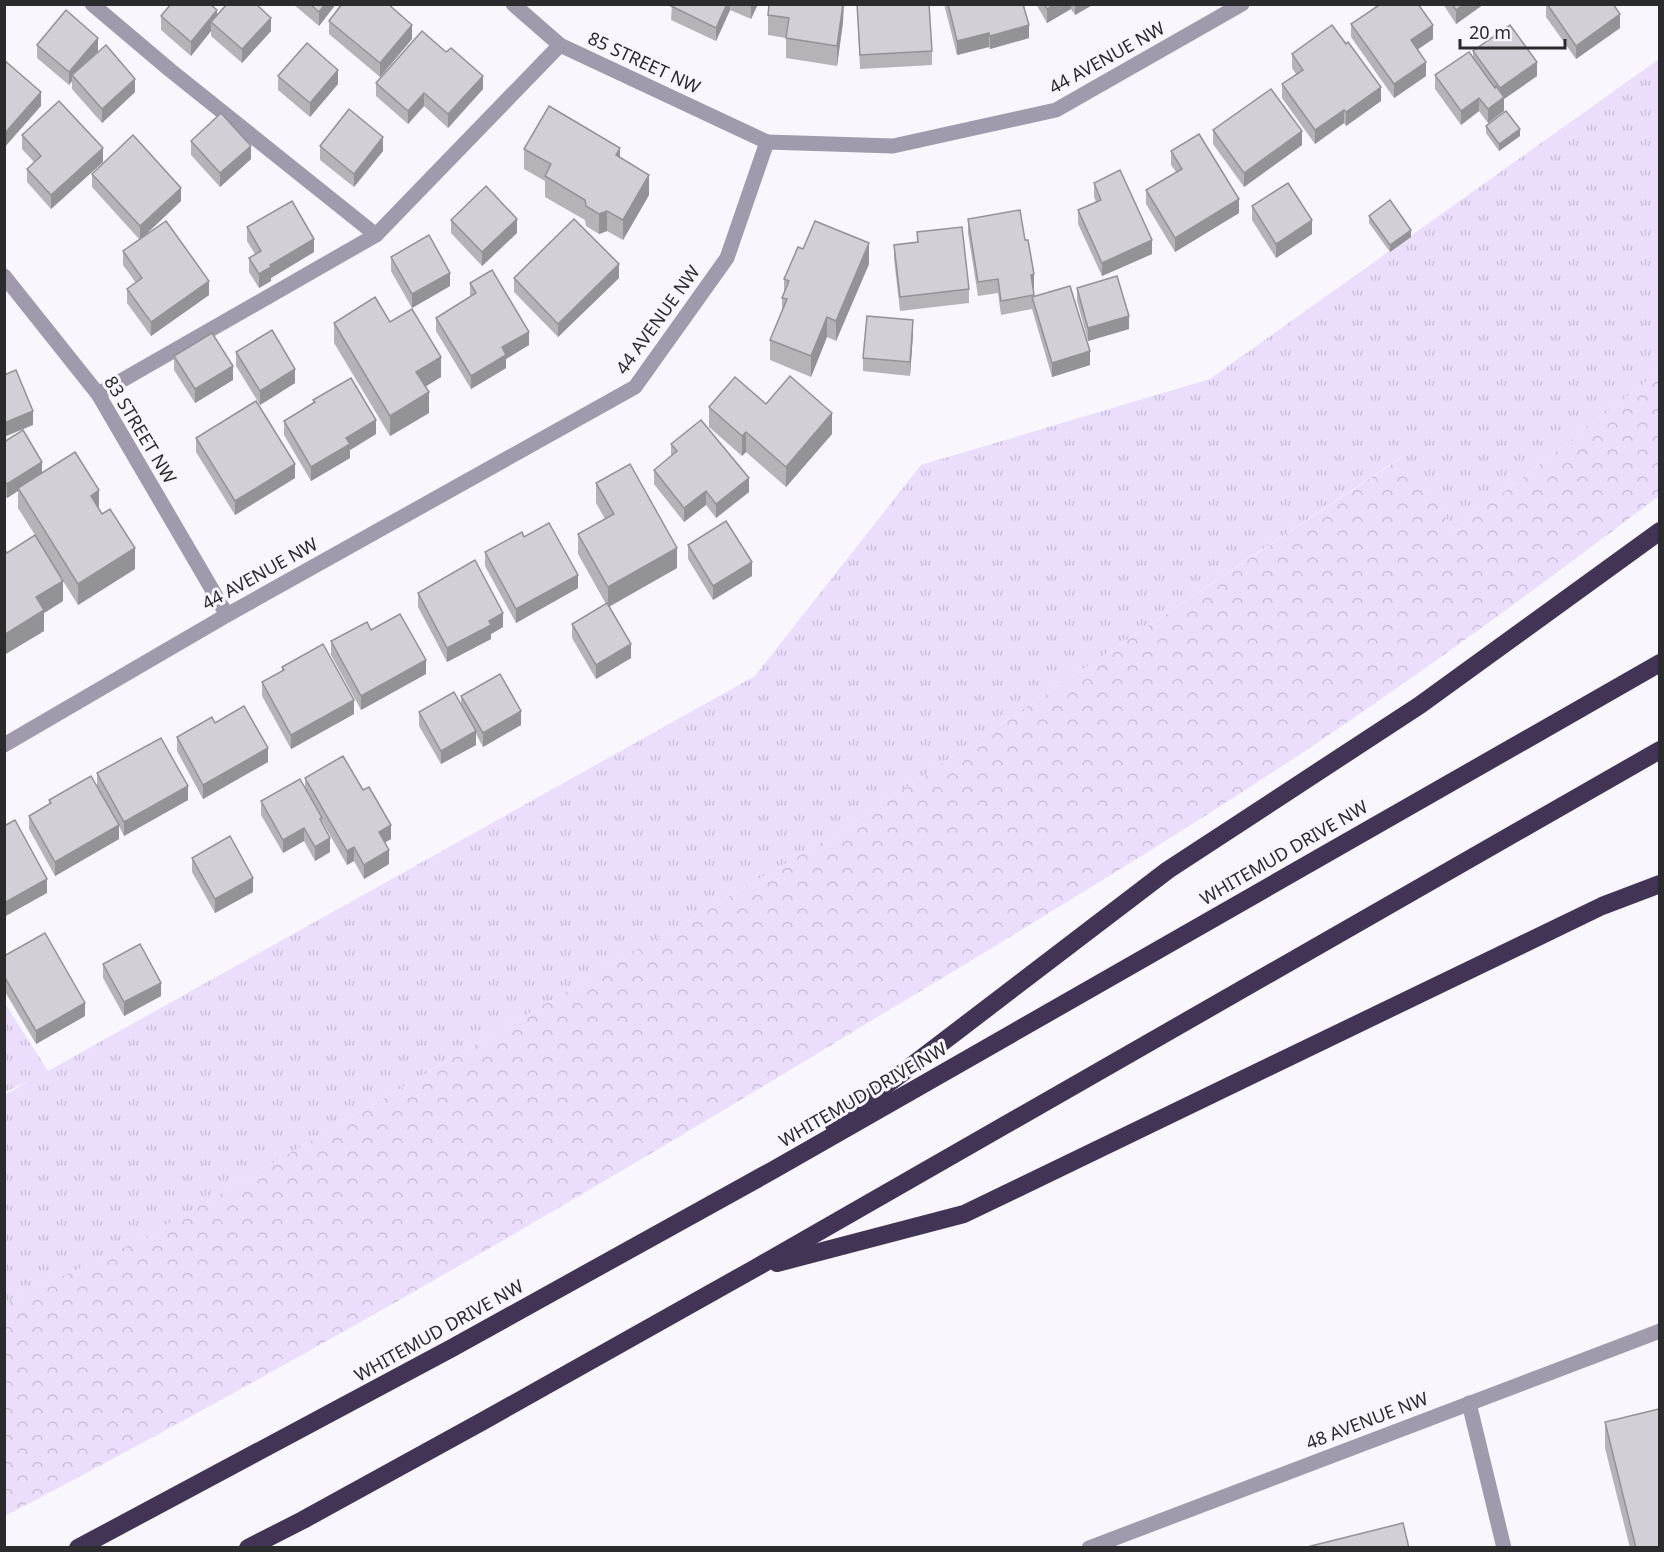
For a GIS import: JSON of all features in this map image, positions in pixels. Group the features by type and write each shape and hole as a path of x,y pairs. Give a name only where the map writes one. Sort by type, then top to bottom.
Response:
{"highway":[{"path":"775,1169 1168,870 1420,705 1659,531"},
{"name":"WHITEMUD DRIVE NW","path":"78,1548 452,1348 775,1169 1659,663"},
{"path":"248,1548 473,1427 752,1270 1659,750"},
{"path":"752,1270 964,1214 1602,906 1659,884"}],"street":[{"path":"92,4 376,235"},
{"name":"85 STREET NW","path":"513,4 560,45 767,142"},
{"name":"44 AVENUE NW","path":"4,745 227,615 635,387 727,258 767,142 893,146 1056,111 1242,4"},
{"path":"98,394 376,235 560,45"},
{"name":"83 STREET NW","path":"4,276 98,394 227,615"},
{"name":"48 AVENUE NW","path":"1089,1548 1118,1542 1659,1330"},
{"path":"1469,1403 1504,1548"}],"green space":[{"path":"1659,59 1659,372 1455,530 1401,457 836,834 141,1240 5,1303 5,1095 29,1081 5,1092 4,1002 48,1071 755,676 921,465 1210,379"},
{"path":"1659,372 1659,496 1515,603 1369,707 1270,774 1124,867 664,1146 227,1397 5,1516 5,1303 141,1240 836,834 1402,457 1455,530"}],"building":[{"path":"171,4 210,4 217,10 191,42 161,16"},
{"path":"227,4 256,4 271,18 242,49 211,22"},
{"path":"310,4 325,4 319,12"},
{"path":"342,4 388,4 412,25 380,63 329,21"},
{"path":"672,4 727,4 716,28 671,6"},
{"path":"769,4 843,4 837,46 786,38 789,18 768,15"},
{"path":"857,4 929,4 932,51 860,55"},
{"path":"948,4 1023,4 1029,25 990,36 989,33 957,41"},
{"path":"1044,4 1054,4 1047,9"},
{"path":"1377,4 1418,4 1433,25 1411,40 1426,62 1394,84 1351,24 1378,6"},
{"path":"1452,4 1464,4 1456,10"},
{"path":"1547,4 1613,4 1620,14 1576,46"},
{"path":"66,10 98,38 69,72 37,45"},
{"path":"1332,25 1346,44 1348,42 1381,87 1346,112 1344,110 1315,130 1282,84 1303,70 1292,54"},
{"path":"1510,25 1537,62 1500,88 1473,51"},
{"path":"422,31 446,52 451,48 483,76 448,114 424,93 408,111 376,83"},
{"path":"307,43 338,70 310,103 278,76"},
{"path":"106,45 135,79 102,109 72,75"},
{"path":"1469,52 1504,97 1488,109 1479,98 1461,111 1435,75"},
{"path":"4,60 41,92 4,134"},
{"path":"1271,89 1302,131 1244,173 1213,130"},
{"path":"59,101 103,148 51,195 27,169 41,156 22,135"},
{"path":"549,106 620,148 616,155 649,175 623,220 607,211 599,214 586,206 585,200 545,176 551,164 524,149"},
{"path":"349,109 383,137 354,174 320,146"},
{"path":"1506,111 1520,129 1499,144 1486,126"},
{"path":"221,113 251,146 220,173 191,141"},
{"path":"1199,134 1239,199 1175,238 1146,190 1182,169 1171,151"},
{"path":"133,135 181,188 140,226 92,174"},
{"path":"1120,170 1152,240 1102,263 1078,210 1101,200 1094,183"},
{"path":"1288,183 1312,220 1276,244 1252,206"},
{"path":"486,186 517,219 482,252 451,220"},
{"path":"1390,200 1411,230 1390,245 1369,216"},
{"path":"292,201 314,239 259,274 249,258 261,251 247,227"},
{"path":"1020,210 1034,274 1031,275 1034,295 1001,301 998,279 978,282 968,219"},
{"path":"574,219 619,264 558,324 514,278"},
{"path":"166,221 209,281 151,322 127,289 142,278 123,251"},
{"path":"815,221 869,243 836,321 827,317 811,356 770,340 787,299 782,298 789,281 784,279 798,247 803,249"},
{"path":"962,227 969,289 900,297 894,245 918,242 917,232"},
{"path":"429,235 450,273 412,294 391,257"},
{"path":"492,270 529,332 502,347 506,355 471,376 436,318 476,293 470,283"},
{"path":"1117,276 1129,316 1088,328 1077,288"},
{"path":"1070,286 1090,351 1052,363 1032,297"},
{"path":"375,297 390,322 412,309 441,357 416,372 429,392 390,416 334,323"},
{"path":"867,316 913,320 910,362 863,358"},
{"path":"272,330 295,369 260,391 236,352"},
{"path":"212,333 233,366 195,389 174,356"},
{"path":"16,370 33,411 4,423 4,375"},
{"path":"790,376 832,413 786,467 746,432 742,436 709,407 735,377 766,404"},
{"path":"351,378 376,420 346,438 350,444 311,467 284,421 315,402 313,400"},
{"path":"256,401 295,464 235,501 196,438"},
{"path":"701,420 749,478 716,504 706,491 684,508 654,470 677,451 671,444"},
{"path":"23,430 42,462 7,484 4,480 4,442"},
{"path":"75,452 99,490 91,496 102,514 110,509 135,548 78,584 18,488"},
{"path":"630,464 677,548 608,587 578,534 614,514 596,483"},
{"path":"726,521 752,562 713,586 688,545"},
{"path":"549,523 578,575 516,609 485,552 522,532 524,537"},
{"path":"35,535 63,581 36,597 44,610 4,635 4,549 7,553"},
{"path":"475,560 503,613 489,621 491,625 447,648 418,593"},
{"path":"607,603 631,644 596,665 572,624"},
{"path":"400,614 426,660 361,696 331,641 367,622 371,630"},
{"path":"323,644 354,700 291,735 262,682 284,670 282,667"},
{"path":"500,674 521,711 483,733 461,696"},
{"path":"454,692 476,731 441,751 419,712"},
{"path":"244,706 268,748 203,785 177,737 212,717 215,723"},
{"path":"161,738 188,786 124,822 97,773"},
{"path":"343,756 363,790 369,787 391,825 379,832 389,850 364,865 354,847 347,851 305,778"},
{"path":"91,776 119,825 55,862 29,816 51,803 49,800"},
{"path":"300,779 322,818 320,819 330,838 315,847 304,828 283,840 261,801"},
{"path":"15,820 47,879 4,903 4,826"},
{"path":"230,836 253,878 215,899 192,858"},
{"path":"45,933 85,1003 36,1031 4,976 4,956"},
{"path":"140,944 161,983 124,1002 103,964"},
{"path":"1659,1409 1659,1548 1636,1548 1605,1422"},
{"path":"1403,1523 1409,1548 1303,1548"}]}
